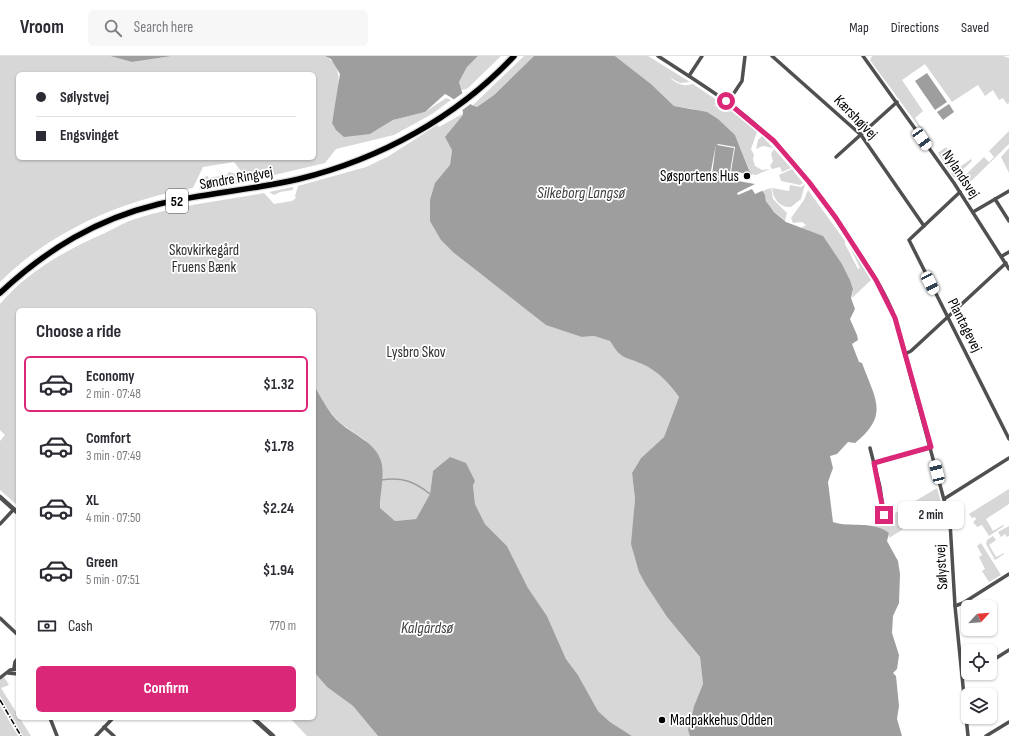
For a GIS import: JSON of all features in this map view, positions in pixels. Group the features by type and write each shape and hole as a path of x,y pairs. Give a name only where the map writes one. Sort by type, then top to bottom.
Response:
{"main road":[{"name":"Søndre Ringvej","path":"0,293 42,256 65,242 107,221 160,204 297,180 349,164 396,143 454,108 470,96 514,56"}],"street":[{"name":"Sølystvej","path":"658,56 728,102 774,141 809,182 836,218 888,301 895,318 944,499 952,539 955,606 961,660"},
{"path":"689,76 702,56"},
{"path":"728,102 742,81 745,56"},
{"name":"Kærshøjvej","path":"772,56 860,135 924,226"},
{"name":"Nylandsvej","path":"862,56 897,102 960,192 1009,269"},
{"path":"836,157 897,102"},
{"path":"973,212 1009,191"},
{"name":"Plantagevej","path":"960,192 909,240 1009,439"},
{"path":"995,199 1009,220"},
{"path":"1002,256 1009,252"},
{"path":"905,354 911,351 1006,264"},
{"path":"874,463 931,447"},
{"path":"870,448 884,515"},
{"path":"944,499 1009,458"},
{"path":"0,496 16,511 0,524"},
{"path":"955,606 963,603 1009,574"},
{"path":"0,618 16,633"},
{"path":"997,658 1009,650"},
{"path":"0,678 16,669 14,662 16,660"},
{"path":"8,673 16,674"},
{"name":"Sølystvej","path":"963,680 968,736"},
{"path":"51,720 57,736"},
{"path":"96,736 109,720"},
{"path":"255,720 273,736"},
{"path":"986,736 1009,722"},
{"path":"104,727 114,736"}],"green space":[{"path":"0,56 110,56 132,62 172,56 325,56 332,61 337,69 339,77 339,86 332,122 370,134 393,120 425,112 446,98 451,100 432,114 394,135 336,149 325,163 249,181 234,162 203,167 193,188 166,193 140,201 89,220 42,247 0,282"},
{"path":"478,56 501,56 467,89 461,90 459,82 467,67"},
{"path":"524,56 534,56 494,95 477,107 472,106"},
{"path":"615,56 648,56 690,82 680,83 669,77 675,81 683,85 693,84 722,105 712,105 722,107 724,105 757,132 751,149 754,155 753,159 755,166 762,170 770,169 756,175 751,174 735,135 693,109 674,106 651,84"},
{"path":"872,56 1003,56 1009,58 1009,103 1007,104 1003,98 999,100 993,90 985,96 978,85 952,102 925,64 902,80 923,111 915,118 933,146 870,60"},
{"name":"Lysbro Skov","path":"464,113 452,150 450,165 454,253 487,279 582,337 594,336 610,341 620,354 648,367 658,374 667,382 679,397 664,437 641,458 632,473 635,499 634,519 646,585 667,617 700,657 703,684 694,706 688,730 691,736 632,736 610,722 598,711 578,675 566,659 547,616 528,588 507,546 485,524 475,504 473,485 433,471 430,494 416,519 395,521 380,509 382,466 365,440 340,423 324,404 316,389 316,308 16,308 16,504 0,490 0,441 5,435 0,430 0,304 23,281 48,262 62,254 135,219 167,210 264,193 274,204 292,201 296,198 295,196 298,186 366,167 389,156 437,125 439,127"},
{"path":"1009,131 1009,144 963,189 958,182 984,157 989,162 994,157 989,151"},
{"path":"762,136 773,148 763,146 756,149 758,140"},
{"path":"946,147 959,166 950,171 938,153"},
{"path":"1009,148 1009,173 1001,157"},
{"path":"774,149 791,168 782,172 780,167 772,169 770,166 773,161 771,154"},
{"path":"971,159 972,161 954,178 951,173"},
{"path":"792,169 803,183 800,185 781,181 779,175"},
{"path":"229,172 236,174 242,183 199,190 204,177 208,176 208,178 227,175"},
{"path":"805,184 801,199 791,207 784,206 778,202 774,196 772,188 789,191 790,185 801,187"},
{"path":"293,187 293,190 280,192 274,195 269,192"},
{"path":"771,188 773,199 787,213 785,221 771,208 762,191"},
{"path":"808,190 845,241 845,244 858,269 860,268 850,247 871,280 852,298 853,289 850,280 842,264 823,237 801,228 806,225 802,222 793,223 791,218 804,200"},
{"path":"937,488 942,505 889,538 889,533 873,526"},
{"path":"1009,489 1009,504 986,519 993,531 1003,525 1004,526 989,536 982,525 977,527 973,522 976,519 975,517 972,518 969,514"},
{"path":"1009,526 1009,536 1007,537 1005,534 1001,537 998,532"},
{"path":"993,536 996,540 989,545 996,557 1004,553 995,560 986,544 987,540"},
{"path":"981,543 1001,575 989,582 982,571 985,569 979,557 982,555 977,546"},
{"path":"316,674 327,687 353,706 378,736 307,736 292,720 316,720"},
{"path":"4,677 9,685 1,688 16,712 16,720 21,720 31,736 23,736 0,696 0,680"},
{"path":"0,705 18,736 0,736"}],"water":[{"path":"110,56 172,56 132,62"},
{"name":"Silkeborg Langsø","path":"325,56 478,56 467,67 459,82 467,101 473,106 477,107 494,95 534,56 615,56 651,84 674,106 707,112 718,119 735,135 749,170 765,195 766,201 774,212 786,222 823,236 842,264 853,289 851,298 855,309 850,319 858,340 852,344 859,362 862,363 875,397 876,406 876,415 873,424 866,433 855,443 848,442 837,454 830,456 833,468 828,482 833,522 840,524 869,525 889,533 887,541 898,561 900,574 899,603 893,616 892,633 899,655 897,669 893,673 896,676 899,706 897,719 902,736 690,736 688,730 694,706 703,684 700,657 667,617 646,585 639,572 631,544 635,499 632,473 641,458 664,437 679,397 667,382 658,374 636,361 620,355 610,341 594,336 582,337 546,325 454,253 441,240 430,221 430,200 435,183 450,165 452,150 445,137 463,115 462,108 457,102 445,94 425,112 393,120 370,134 344,137 336,130 332,123 340,74 331,59"},
{"path":"927,73 947,102 935,110 915,81"},
{"path":"949,104 954,112 943,120 937,112"},
{"name":"Kalgårdsø","path":"316,388 332,415 346,428 371,445 380,457 382,465 382,481 380,508 395,521 416,519 430,494 433,471 450,457 466,463 475,481 473,485 475,504 485,524 507,546 528,588 547,616 566,659 578,675 598,711 610,722 632,736 378,736 353,706 327,687 316,674"}],"pier":[{"path":"464,92 472,103 461,111 453,100"},
{"path":"716,144 712,175 729,178 734,148 717,145 735,147 730,178 736,179 737,172 754,175 764,190 755,194 752,189 738,195 737,193 755,184 710,176"}],"waterway":[{"path":"381,480 395,479 407,481 419,486 430,494"}],"railway":[{"path":"0,700 21,736"}],"place":[{"name":"Søsportens Hus","path":"747,176"},
{"name":"Madpakkehus Odden","path":"662,720"}],"route":[{"path":"726,101 774,141 809,182 836,218 876,280 888,301 895,318 931,447 874,463 880,487 884,515"}],"park label":[{"name":"Skovkirkegård Fruens Bænk","path":"204,258"}]}
